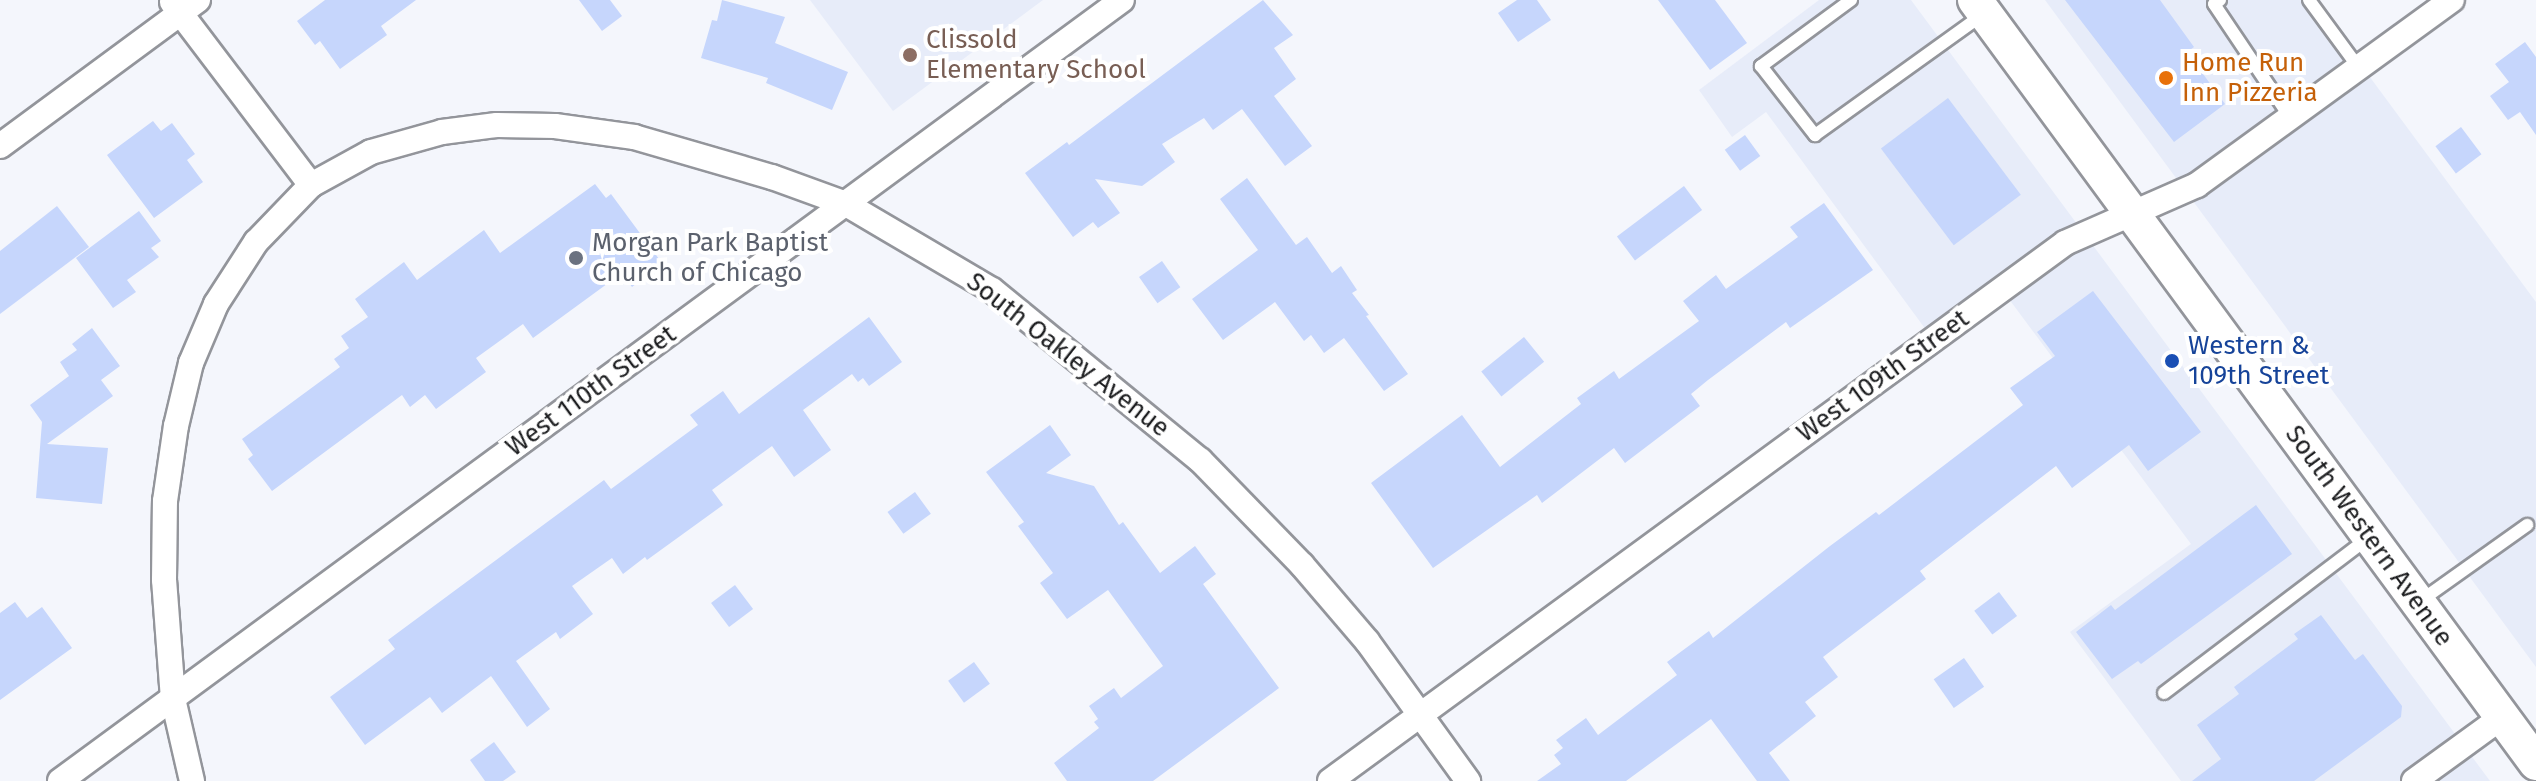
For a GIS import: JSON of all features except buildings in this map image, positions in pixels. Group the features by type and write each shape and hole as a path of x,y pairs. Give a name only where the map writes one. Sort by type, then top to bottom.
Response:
{"main road":[{"name":"South Western Avenue","path":"1980,7 2536,763"}],"street":[{"name":"West 110th Street","path":"60,781 1122,0"},
{"name":"West 109th Street","path":"1330,781 2065,243 2197,185 2452,0"},
{"path":"0,146 182,4 311,185"},
{"name":"South Oakley Avenue","path":"192,781 173,699 164,580 165,501 176,426 191,363 216,304 256,242 311,185 371,152 442,132 497,125 555,126 634,137 689,151 846,204 992,290 1200,460 1311,576 1421,713 1468,781"},
{"path":"2414,781 2502,717"}],"lane":[{"path":"1851,0 1761,66 1815,135 1980,7"},
{"path":"2309,0 2359,68"},
{"path":"2215,1 2290,117"},
{"path":"2418,603 2527,525"},
{"path":"2164,693 2370,537"}],"shaded area":[{"name":"Clissold Elementary School","path":"810,0 1043,0 893,111"},
{"path":"1819,0 1911,0 2490,781 2181,781 2070,632 2191,544 2000,287 1932,338 1766,112 1732,137 1699,90"},
{"path":"2045,0 2313,0 2536,302 2536,667"}],"place":[{"name":"Clissold Elementary School","path":"910,55"},
{"name":"Home Run Inn Pizzeria","path":"2166,78"},
{"name":"Morgan Park Baptist Church of Chicago","path":"576,258"},
{"name":"Western & 109th Street","path":"2172,361"}]}
